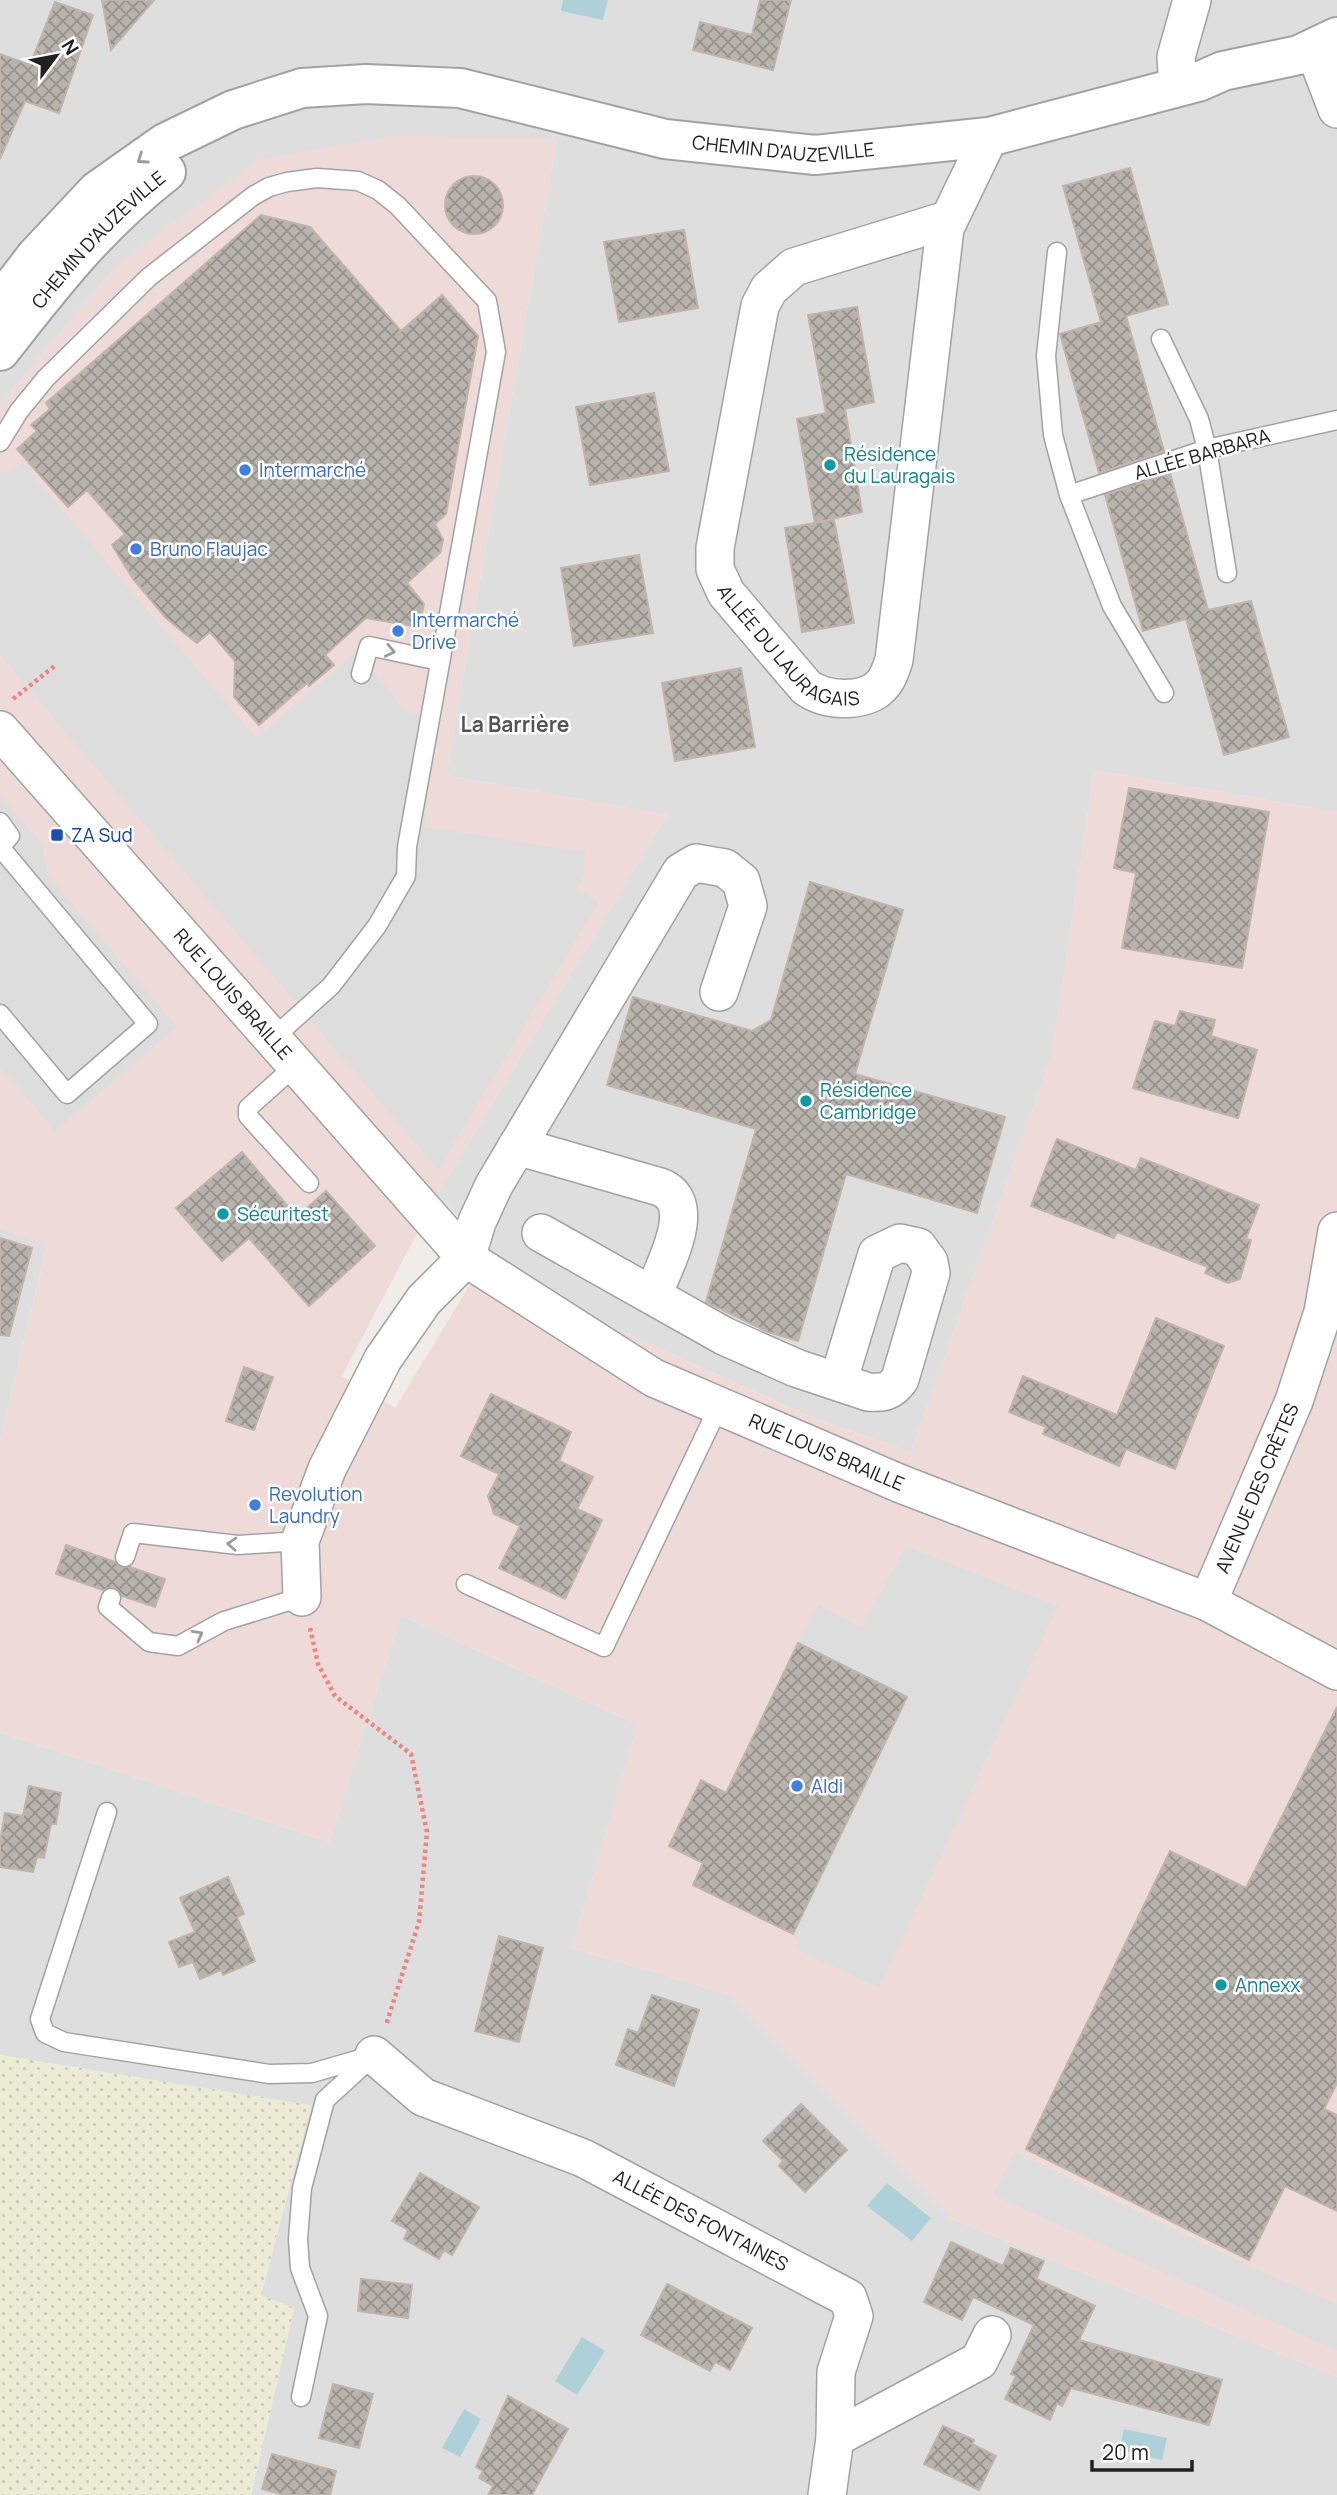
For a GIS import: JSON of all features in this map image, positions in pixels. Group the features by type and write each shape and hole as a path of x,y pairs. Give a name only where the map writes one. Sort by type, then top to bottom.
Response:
{"street":[{"path":"1188,85 1176,57 1192,0"},
{"path":"1328,56 1337,109"},
{"name":"CHEMIN D'AUZEVILLE","path":"0,303 36,256 97,191 165,143 233,110 302,88 366,84 460,88 665,139 816,155 989,137 1188,85 1223,71 1280,60 1328,56"},
{"name":"CHEMIN D'AUZEVILLE","path":"0,351 78,253 122,207 175,166 222,141 366,84"},
{"name":"ALLÉE DU LAURAGAIS","path":"947,220 794,267 769,289 760,306 715,548 715,569 726,593 806,687 819,695 853,696 872,692 884,683 894,660 940,255 947,220 989,137"},
{"name":"RUE LOUIS BRAILLE","path":"4,716 295,1066 466,1258 654,1378 901,1484 1208,1602"},
{"path":"302,1597 300,1541 327,1469 383,1359 424,1300 466,1258 477,1222 517,1146 632,959 681,872 696,863 712,864 734,874 748,897 748,906 719,992"},
{"path":"517,1146 660,1187 674,1196 680,1205 680,1220 653,1296"},
{"name":"AVENUE DES CRÊTES","path":"1208,1602 1294,1401 1323,1312 1337,1231"},
{"path":"541,1233 724,1336 796,1368 838,1382"},
{"path":"1208,1602 1337,1671"},
{"name":"ALLÉE DES FONTAINES","path":"374,2055 423,2097 583,2158 848,2298 854,2316 836,2372 835,2438 827,2495"},
{"path":"835,2438 979,2361 992,2334"}],"lane":[{"path":"0,442 19,411 92,329 149,277 253,196 269,187 317,178 358,181 377,190 398,206 487,301 496,352 439,661 407,848 406,876 377,926 331,986 272,1039"},
{"path":"1057,252 1046,356 1053,435 1069,495 1112,606 1164,693"},
{"path":"1161,339 1199,419 1207,449 1227,573"},
{"name":"ALLÉE BARBARA","path":"1069,495 1207,449 1337,420"},
{"path":"361,674 369,646 439,661"},
{"path":"0,822 10,836 0,847 148,1024 67,1094 0,1014"},
{"path":"295,1066 248,1108 248,1116 309,1183"},
{"path":"466,1584 604,1647 719,1406"},
{"path":"125,1557 133,1533 238,1545 300,1541"},
{"path":"111,1598 108,1607 149,1642 178,1646 225,1621 302,1597"},
{"path":"107,1812 40,2019 45,2034 64,2042 269,2074 312,2073 374,2055"},
{"path":"300,2398 318,2316 300,2268 298,2239 302,2188 326,2100 374,2055"}],"path":[{"path":"4,716 56,665"},
{"path":"302,1597 318,1664 335,1696 411,1755 427,1832 419,1922 392,2010 374,2055"}],"shaded area":[{"path":"0,0 1337,0 1337,812 1094,770 1052,1056 911,1452 811,1417 605,1324 491,1250 437,1195 667,815 446,775 557,139 119,263 0,405"},
{"path":"393,136 557,139 446,775 667,815 437,1195 342,1376 395,1408 491,1250 605,1324 811,1417 911,1452 1052,1056 1094,770 1337,812 1337,2377 953,2219 728,1994 572,1948 638,1725 401,1615 329,1842 0,1732 0,1441 47,1246 0,1228 0,405 119,263 260,159"},
{"path":"22,462 256,738 358,650 399,704 413,713 437,717 424,827 585,852 583,877 576,889 599,902 438,1170 0,655 0,471 7,473"},
{"path":"0,795 42,844 48,875 177,1027 55,1131 0,1066 0,1033 5,1029 0,1023"},
{"path":"0,1228 47,1245 0,1441"},
{"path":"906,1546 1058,1606 879,1988 800,1951 793,1934 907,1697 798,1643 819,1605 862,1628"},
{"path":"401,1615 638,1725 572,1948 728,1994 953,2219 1337,2377 1337,2495 251,2495 294,2308 261,2296 311,2106 0,2055 0,1732 329,1842"},
{"path":"1015,2152 1260,2271 1337,2304 1337,2351 993,2195"}],"green space":[{"path":"0,2055 311,2105 261,2295 294,2308 251,2495 0,2495"}],"water":[{"path":"563,0 608,0 603,20 561,11"},
{"path":"887,2183 931,2218 912,2241 867,2206"},
{"path":"582,2337 605,2351 577,2395 555,2381"},
{"path":"464,2409 481,2419 460,2457 442,2448"},
{"path":"1124,2429 1167,2438 1162,2460 1119,2450"}],"building":[{"path":"102,0 154,0 111,50"},
{"path":"760,0 791,0 773,70 693,50 700,22 752,35"},
{"path":"55,2 93,15 59,113 25,101 0,159 0,54 30,65"},
{"path":"1130,168 1168,304 1126,316 1164,451 1099,473 1060,334 1101,322 1063,186"},
{"path":"468,176 480,176 495,184 503,199 503,211 495,226 480,234 468,234 453,226 445,211 445,199 453,184"},
{"name":"Intermarché","path":"261,215 310,227 401,331 442,295 478,336 446,514 435,524 443,540 440,553 407,583 424,604 419,627 366,618 325,655 334,665 309,686 307,683 259,725 234,697 235,661 210,632 197,643 166,618 133,579 112,545 125,534 87,490 68,507 17,449 37,431 31,425 50,409 46,403"},
{"path":"684,230 698,308 619,322 604,242"},
{"name":"Résidence du Lauragais","path":"857,307 874,402 845,409 862,512 815,523 797,419 826,413 808,315"},
{"path":"654,393 669,471 590,485 576,407"},
{"path":"1170,473 1208,610 1251,601 1289,737 1224,755 1186,619 1143,631 1105,495"},
{"path":"834,520 854,623 802,632 785,528"},
{"path":"639,555 653,633 574,646 561,568"},
{"path":"741,668 755,747 675,761 662,683"},
{"path":"1129,788 1269,812 1242,968 1122,948 1136,873 1114,868"},
{"name":"Résidence Cambridge","path":"810,882 903,910 855,1074 1005,1117 977,1213 846,1174 798,1341 768,1332 706,1302 756,1129 607,1085 633,997 752,1031 771,1020"},
{"path":"1180,1011 1215,1020 1211,1036 1257,1050 1238,1118 1133,1088 1155,1021 1175,1026"},
{"path":"1057,1139 1136,1170 1141,1158 1259,1205 1246,1239 1251,1240 1240,1279 1228,1283 1205,1273 1208,1267 1117,1232 1114,1238 1031,1206"},
{"path":"242,1152 297,1217 326,1191 375,1246 309,1306 249,1238 222,1261 176,1208"},
{"path":"0,1238 32,1248 9,1336 0,1335"},
{"path":"1156,1318 1224,1346 1175,1469 1126,1449 1119,1466 1043,1434 1046,1427 1009,1412 1023,1376 1117,1415"},
{"path":"244,1367 273,1377 254,1430 226,1421"},
{"path":"491,1394 571,1432 559,1461 593,1477 577,1509 602,1520 565,1599 499,1568 520,1526 494,1514 488,1496 499,1474 461,1456"},
{"path":"66,1545 115,1562 121,1567 130,1567 165,1579 155,1607 122,1596 114,1587 103,1590 56,1574"},
{"name":"Aldi","path":"798,1643 907,1697 793,1934 693,1885 703,1863 669,1846 701,1780 726,1793"},
{"name":"Annexx","path":"1337,1707 1337,2083 1324,2109 1337,2115 1337,2211 1285,2186 1249,2260 1026,2149 1170,1851 1246,1888"},
{"path":"29,1786 61,1793 56,1824 51,1824 44,1858 37,1857 33,1872 0,1867 0,1842 5,1813 23,1816"},
{"path":"228,1877 244,1914 237,1917 255,1961 223,1975 221,1970 200,1979 193,1962 179,1967 169,1942 195,1932 180,1898"},
{"path":"499,1936 543,1948 519,2042 475,2031"},
{"path":"652,1995 699,2010 674,2086 616,2065 628,2029 638,2033"},
{"path":"801,2104 847,2150 805,2192 779,2166 783,2161 763,2141"},
{"path":"420,2173 479,2207 452,2255 444,2250 439,2259 404,2239 408,2230 392,2221"},
{"path":"951,2242 1003,2266 1011,2248 1044,2261 1036,2279 1095,2306 1079,2340 1222,2380 1209,2425 1071,2388 1062,2406 1057,2403 1050,2420 1005,2399 1016,2376 1011,2374 1034,2325 973,2297 962,2320 924,2302"},
{"path":"361,2279 412,2285 408,2318 358,2311"},
{"path":"667,2284 752,2328 730,2370 715,2362 710,2371 641,2335"},
{"path":"333,2384 373,2394 359,2448 319,2438"},
{"path":"508,2396 568,2429 532,2495 488,2495 493,2486 479,2478 483,2471 476,2467"},
{"path":"943,2426 974,2440 972,2444 996,2456 979,2490 924,2464"},
{"path":"272,2454 336,2471 330,2495 284,2495 262,2489"}],"place":[{"name":"Résidence du Lauragais","path":"830,465"},
{"name":"Intermarché","path":"245,470"},
{"name":"Bruno Flaujac","path":"136,549"},
{"name":"Intermarché Drive","path":"398,631"},
{"name":"ZA Sud","path":"57,835"},
{"name":"Résidence Cambridge","path":"806,1101"},
{"name":"Sécuritest","path":"223,1214"},
{"name":"Revolution Laundry","path":"255,1505"},
{"name":"Aldi","path":"797,1786"},
{"name":"Annexx","path":"1221,1985"}],"district":[{"name":"La Barrière","path":"515,725"}]}
